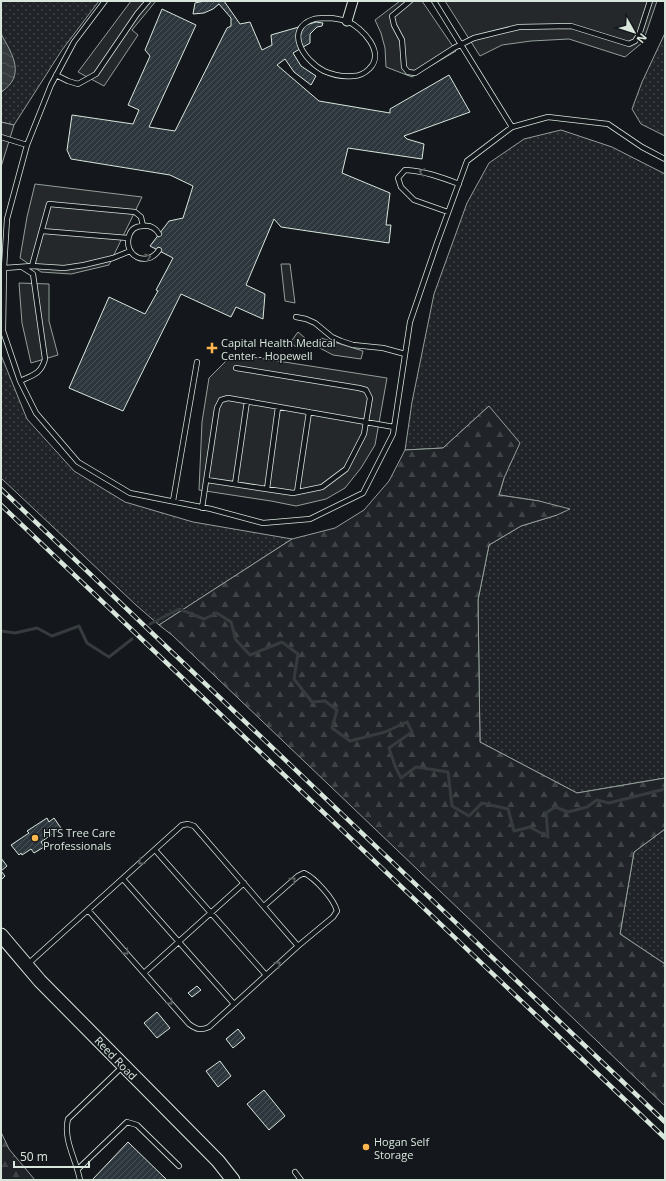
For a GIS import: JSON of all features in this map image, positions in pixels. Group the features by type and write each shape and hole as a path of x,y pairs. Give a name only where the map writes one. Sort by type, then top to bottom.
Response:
{"street":[{"path":"347,21 352,1"},
{"name":"Reed Road","path":"1,935 26,966 218,1161 233,1180"}],"lane":[{"path":"105,1 74,42 56,75 27,145 7,218 4,268 3,331 20,381 36,413 78,462 130,493 202,508 263,523 310,519 363,493 393,434 410,322 467,162 512,126 548,117 608,124 642,148 665,159"},
{"path":"56,75 78,84 96,74 137,14 148,1"},
{"path":"410,1 392,16 394,25 402,40 404,67 408,72 415,73 461,44 474,38 519,27 571,26 629,44 635,41 639,35 650,1"},
{"path":"434,1 512,126"},
{"path":"332,18 347,21 358,28 368,38 374,49 376,58 371,67 364,74 346,77 334,75 322,70 310,60 298,44 297,35 304,24 315,19 332,18"},
{"path":"1,137 27,145"},
{"path":"448,212 414,200 401,187 398,178 405,170 417,171 433,174 459,184"},
{"path":"32,266 49,204 135,212 141,217 143,226"},
{"path":"159,234 153,227 148,225 138,226 129,233 127,242 133,255 143,259 154,256 159,250"},
{"path":"42,231 128,238"},
{"path":"4,268 32,266 64,268 113,258 130,250"},
{"path":"20,381 36,374 43,367 45,359 34,274 22,267"},
{"path":"296,317 315,322 332,337 341,341 354,345 384,348 405,354"},
{"path":"173,502 197,362"},
{"path":"207,480 293,493 322,487 346,469 364,434 370,398 366,390 236,368"},
{"path":"202,508 217,408 221,400 228,398 394,427"},
{"path":"235,484 247,401"},
{"path":"267,489 278,407"},
{"path":"297,492 309,412"},
{"path":"26,966 182,825 188,824 194,826 298,946"},
{"path":"155,850 266,975"},
{"path":"88,910 189,1024 196,1029 202,1030 209,1026 298,946 333,917 337,911 336,904 312,876 304,873 298,876 264,906"},
{"path":"123,879 234,1004"},
{"path":"144,973 244,883"},
{"path":"80,1180 78,1169 67,1137 66,1126 68,1119 124,1066"},
{"path":"78,1169 127,1122 137,1125 179,1166"},
{"path":"295,1172 301,1180"}],"green space":[{"path":"1,1 99,1 62,50 14,125 1,122 1,92 3,91 5,43 1,34"},
{"path":"665,33 665,136 641,124 632,109 642,82"},
{"path":"561,130 612,147 665,174 665,778 577,793 480,742 478,600 489,545 521,526 557,515 539,501 499,495 504,478 489,406 443,448 405,450 412,402 434,294 467,203 489,163 524,139"},
{"path":"1,355 27,419 74,471 125,502 193,522 292,539 159,625 1,478"},
{"path":"489,406 520,443 504,478 499,495 539,501 570,509 557,515 521,526 489,545 478,600 480,742 577,793 665,778 665,829 634,852 620,934 665,964 665,1106 172,635 159,625 292,539 335,528 364,510 389,481 405,450 443,448"},
{"path":"665,829 665,964 620,934 634,852"},
{"path":"1,1132 9,1149 35,1180 1,1180"}],"shaded area":[{"path":"131,1 156,1 132,30 138,35 104,86 78,72"},
{"path":"400,1 422,1 456,51 412,77 386,67 385,48 381,33 375,20"},
{"path":"445,1 657,1 643,42 625,57 569,39 531,41 502,45 480,56"},
{"path":"1,122 14,125 1,167"},
{"path":"35,184 142,197 109,265 71,274 41,272 20,258 27,217"},
{"path":"281,264 290,264 295,303 285,301"},
{"path":"19,283 49,284 49,321 58,355 31,363 22,323"},
{"path":"298,332 305,338 298,348 290,343"},
{"path":"321,338 363,351 361,359 333,355 316,346"},
{"path":"233,354 387,378 375,445 361,468 345,488 326,499 296,506 199,490 202,422 209,378"}],"water":[{"path":"1,34 13,57 15,72 9,86 1,92"}],"building":[{"name":"Capital Health Medical Center - Hopewell","path":"204,1 224,1 240,24 250,22 262,50 272,45 271,35 316,22 323,23 322,26 317,27 310,34 310,43 293,53 301,66 316,76 311,85 294,72 285,59 277,65 319,101 390,113 390,109 449,75 470,112 404,136 407,139 424,144 422,159 348,148 342,173 390,193 386,225 391,225 389,243 281,227 274,219 246,285 265,294 263,319 236,307 231,317 181,294 123,411 69,388 109,297 145,314 158,291 156,290 173,258 150,246 169,221 183,218 193,186 170,175 71,159 67,150 72,115 133,124 139,110 128,105 150,56 145,50 162,9 196,25 149,127 175,131 227,28 231,26 231,18 219,4 213,9 204,13 193,14 195,3"},
{"name":"HTS Tree Care Professionals","path":"47,818 49,822 54,818 61,828 41,842 44,847 34,853 31,849 22,855 21,853 19,855 11,845 29,833 27,831"},
{"path":"1,858 7,866 1,871"},
{"path":"1,871 5,876 1,880"},
{"path":"197,986 201,990 192,997 188,993"},
{"path":"157,1012 170,1028 157,1038 144,1023"},
{"path":"238,1029 245,1038 233,1048 226,1039"},
{"path":"220,1061 231,1076 218,1087 206,1071"},
{"path":"264,1090 285,1116 269,1130 247,1104"},
{"path":"128,1142 167,1180 92,1180"}],"waterway":[{"path":"150,624 179,609 204,619 217,613 231,622 236,640 250,655 282,642 298,654 294,679 312,702 325,701 337,710 332,728 350,741 385,732 407,722 412,732 389,748 401,778 416,767 448,772 452,806 469,816 482,803 508,809 514,831 530,827 548,837 546,813 555,807 568,812 587,807 597,800 609,803 665,789"},
{"path":"1,631 15,633 37,628 52,636 79,626 87,643 109,657 132,639"}],"railway":[{"path":"1,489 665,1122"},
{"path":"1,505 665,1138"}],"place":[{"name":"Capital Health Medical Center - Hopewell","path":"212,348"},
{"name":"HTS Tree Care Professionals","path":"35,838"},
{"name":"Hogan Self Storage","path":"366,1147"}]}
